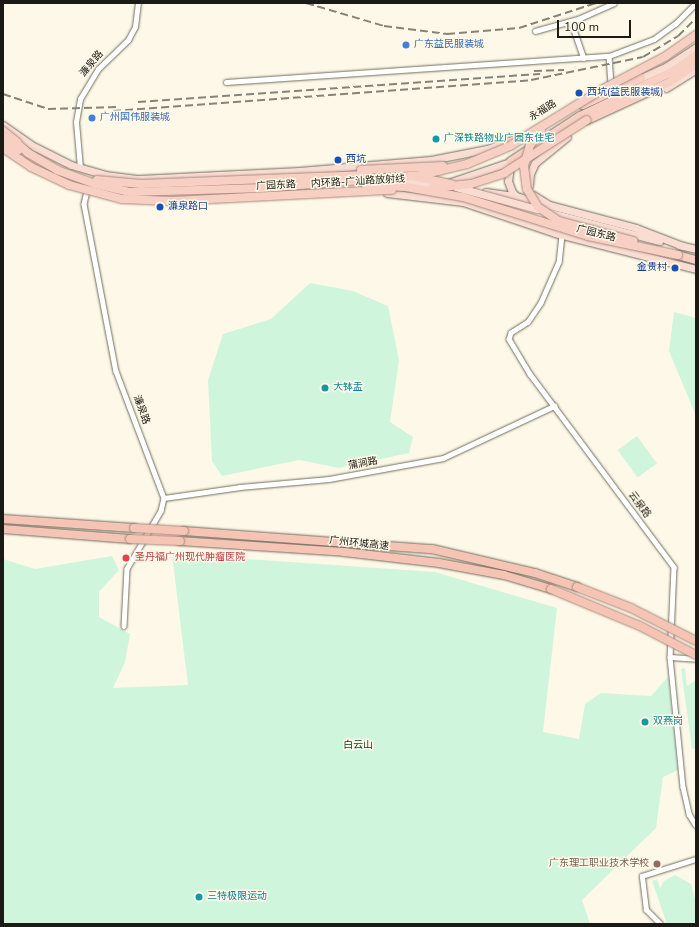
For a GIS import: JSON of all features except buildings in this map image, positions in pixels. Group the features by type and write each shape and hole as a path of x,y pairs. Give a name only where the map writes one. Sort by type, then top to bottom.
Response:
{"highway":[{"name":"内环路-广汕路放射线","path":"3,131 36,158 84,181 118,190 154,194 421,175 484,158 545,126 601,90 671,53 696,35"},
{"path":"511,162 571,121 602,104 674,71 696,55"},
{"name":"内环路-广汕路放射线","path":"3,147 31,167 69,185 96,194 136,200 259,198 460,186 508,171 587,120 668,82 696,64"},
{"path":"300,174 460,163 497,153 595,98 641,78"},
{"path":"545,126 530,145 524,166 527,190 538,207 565,223 696,260"},
{"path":"3,139 58,174 117,191 159,194 351,185 406,187 475,200 588,236 678,255"},
{"name":"内环路-广汕路放射线","path":"12,139 55,165 105,182 141,184 300,174"},
{"path":"300,174 396,175 469,189"},
{"name":"广州环城高速","path":"3,518 432,549 528,571 577,587 631,608 696,641"},
{"name":"广州环城高速","path":"3,529 130,539 344,552 440,563 504,575 550,590 640,626 696,655"}],"main road":[{"name":"永福路","path":"390,164 447,157 504,143 611,85 641,78 673,63 696,46"},
{"path":"549,205 535,197 528,180 532,168 547,152 590,123 677,82 696,69"},
{"name":"广园东路","path":"3,125 36,148 80,168 119,177 156,178 300,174 390,164"},
{"path":"3,139 30,162 81,182 120,192 172,195 199,189"},
{"name":"广园东路","path":"3,147 87,191 148,200 302,195 333,192 402,193 463,202 559,234 696,269"},
{"path":"30,162 36,148"},
{"path":"402,193 465,179 511,162 547,152"},
{"path":"511,162 508,181 516,196"},
{"path":"333,192 326,183 330,173 335,169"},
{"path":"300,174 308,176 311,182 302,195"},
{"name":"广园东路","path":"156,178 174,187 199,189 233,189 379,180 469,189 537,209 696,249"},
{"path":"628,252 484,196 488,190 516,196 621,224 683,246"},
{"path":"533,216 559,234"}],"street":[{"name":"濂泉路","path":"80,168 76,122 80,99 98,69 128,40 135,27 138,3"},
{"path":"535,31 571,21 614,3"},
{"path":"226,82 609,56 637,48 660,35 696,3"},
{"path":"571,21 584,58"},
{"path":"609,56 611,85"},
{"name":"濂泉路","path":"87,191 84,204 116,371 164,498"},
{"name":"云泉路","path":"559,234 559,262 542,303 528,322 511,333 509,339 554,406 674,567 670,657 683,787 689,814 696,825"},
{"name":"蒲涧路","path":"164,498 240,487 329,480 443,458 554,406"},
{"path":"124,626 127,569 161,511 164,498"},
{"path":"670,657 696,660"},
{"path":"660,924 646,910 642,876 696,859"}],"green space":[{"path":"310,283 353,291 388,306 399,360 390,422 413,437 409,453 339,468 299,460 222,476 212,461 208,380 223,334 271,319"},
{"path":"674,312 696,318 696,416 669,351"},
{"path":"637,436 657,464 638,478 618,450"},
{"name":"白云山","path":"172,554 435,572 557,608 543,732 579,739 585,704 601,693 651,696 668,677 678,770 663,777 656,828 582,900 590,924 3,924 3,559 35,569 112,556 119,570 99,592 99,617 130,634 125,662 113,688 188,685"},
{"path":"685,668 687,686 696,680 696,748 692,749 681,669"},
{"path":"675,875 691,884 696,903 696,924 667,924 652,881 657,879 660,888 664,881"}],"railway":[{"path":"306,3 384,26 447,34 519,28 596,3"},
{"path":"113,111 531,80 643,57 678,36 696,18"},
{"path":"534,71 564,70"},
{"path":"138,102 540,74"},
{"path":"3,94 48,109 118,107"}],"place":[{"name":"广东益民服装城","path":"406,45"},
{"name":"西坑(益民服装城)","path":"579,93"},
{"name":"广州国伟服装城","path":"92,118"},
{"name":"广深铁路物业广园东住宅","path":"436,139"},
{"name":"西坑","path":"338,160"},
{"name":"濂泉路口","path":"160,207"},
{"name":"金贵村","path":"675,268"},
{"name":"大钵盂","path":"325,388"},
{"name":"圣丹福广州现代肿瘤医院","path":"126,558"},
{"name":"双燕岗","path":"645,722"},
{"name":"广东理工职业技术学校","path":"657,864"},
{"name":"三特极限运动","path":"199,897"}]}
